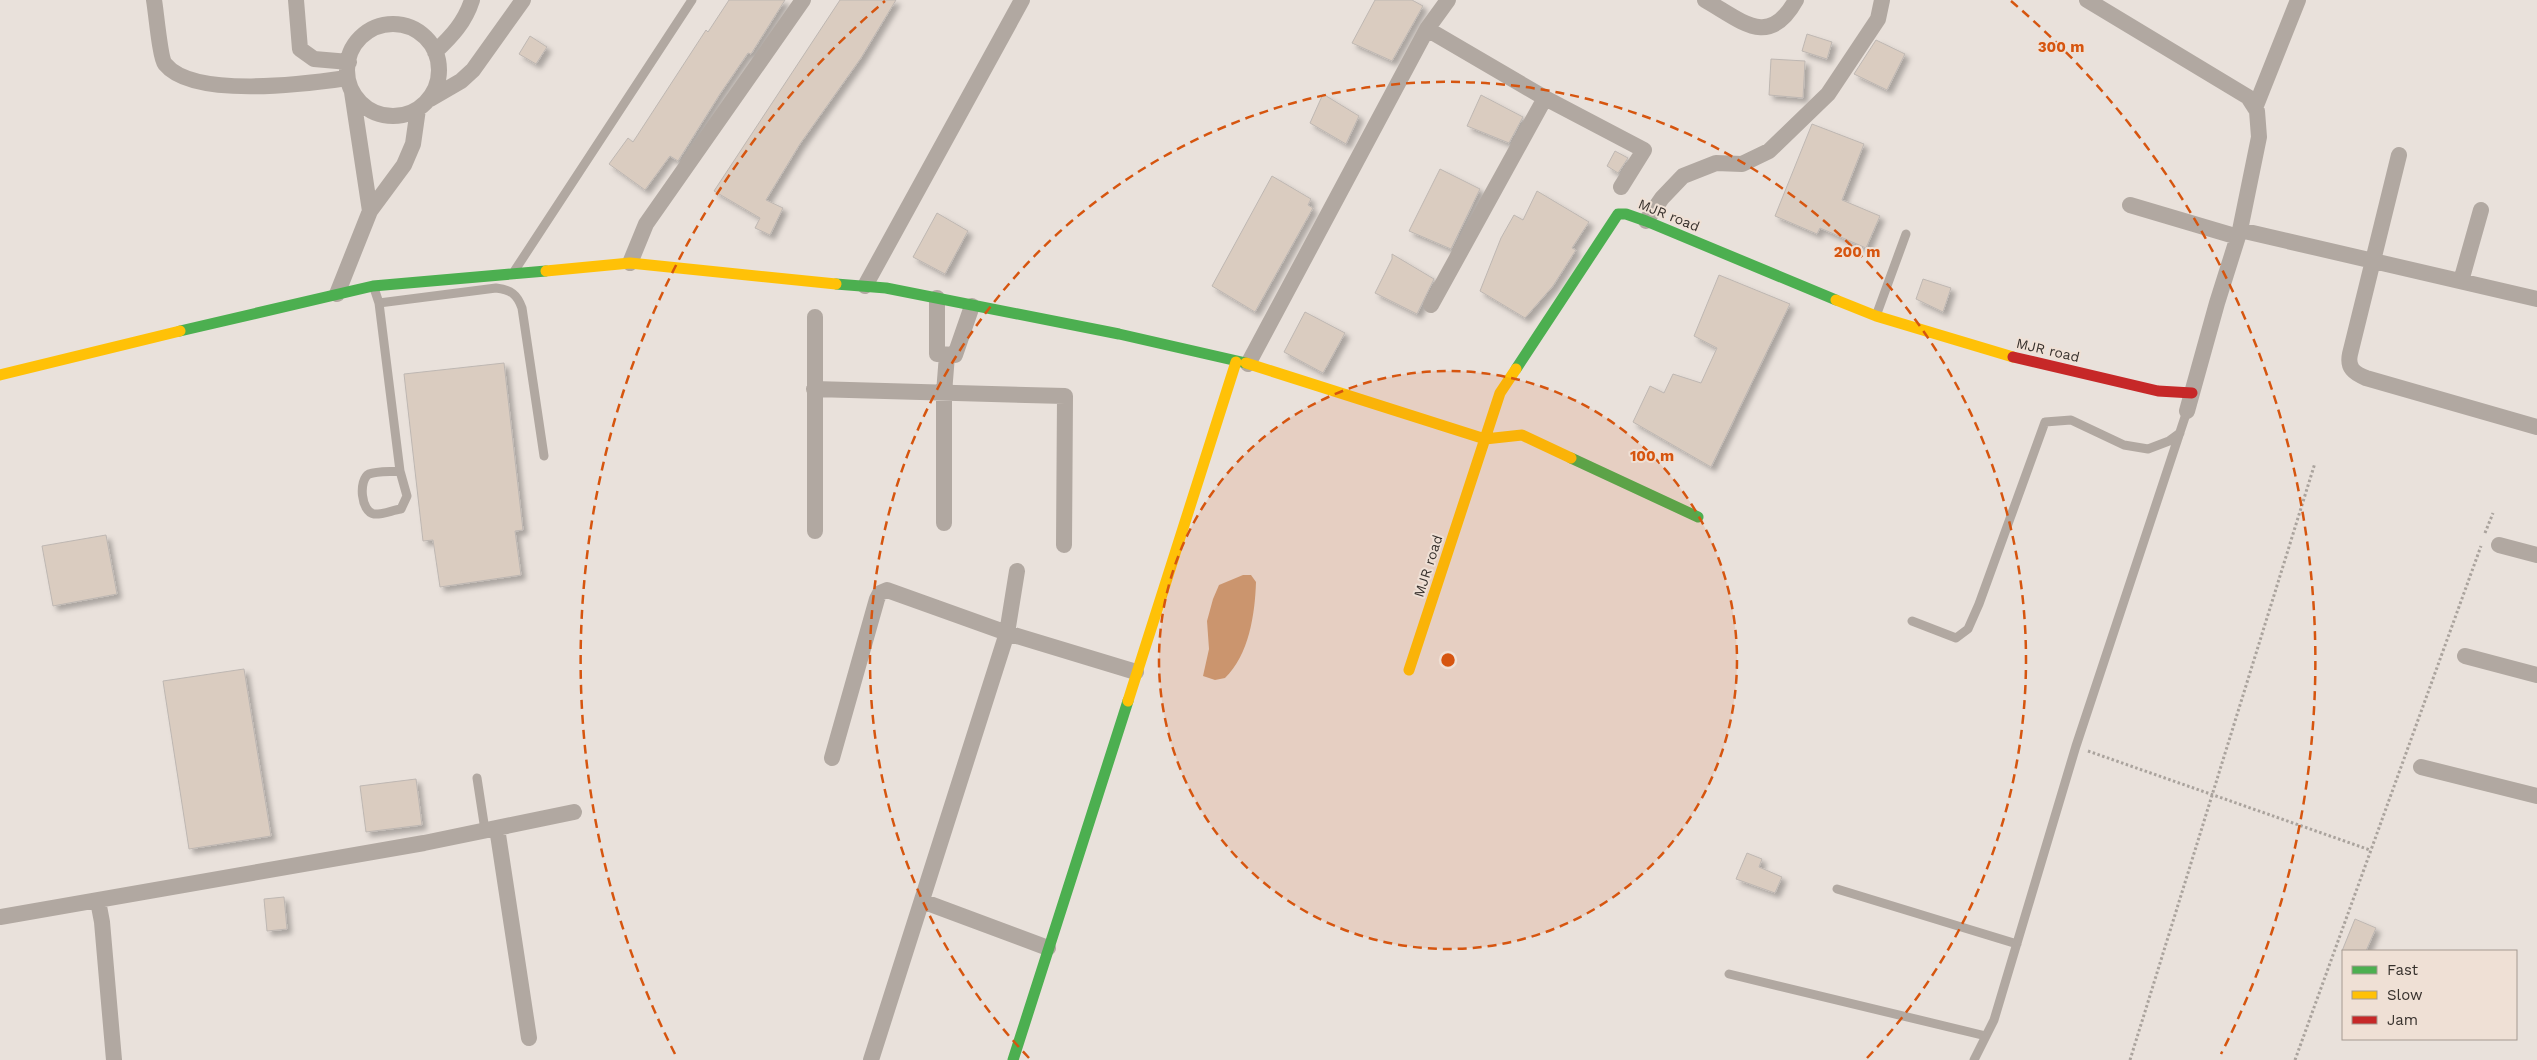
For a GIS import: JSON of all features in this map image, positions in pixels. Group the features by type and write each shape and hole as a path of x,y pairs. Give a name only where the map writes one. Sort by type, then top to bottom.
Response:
{"street":[{"path":"154,0 163,62 174,73 191,81 256,87 310,84 349,77"},
{"path":"296,0 300,49 314,59 349,77 362,104 375,112 390,116 404,115 461,82 473,70 523,0"},
{"path":"436,52 467,16 472,0"},
{"path":"630,263 646,224 803,0"},
{"path":"865,286 1022,0"},
{"path":"1013,1060 1136,672 1242,363 1427,29 1448,0"},
{"path":"1705,0 1755,27 1768,28 1787,16 1796,0"},
{"path":"1646,221 1662,198 1683,176 1716,163 1742,164 1769,151 1828,94 1878,19 1882,0"},
{"path":"2087,0 2248,97 2255,108 2259,137 2239,234 2187,411"},
{"path":"2255,108 2298,0"},
{"path":"337,294 370,211 404,165 413,144 424,104 437,86 440,71 436,52 431,43 420,32 406,25 390,24 375,27 362,35 352,47 349,77 370,211"},
{"path":"1427,29 1545,98 1644,150 1621,187"},
{"path":"1431,305 1545,98"},
{"path":"2399,154 2350,354 2349,365 2352,371 2366,378 2537,427"},
{"path":"2130,205 2239,234 2374,260 2537,299"},
{"path":"2461,281 2481,210"},
{"name":"MJR road","path":"1409,670 1500,393 1612,220 1618,214 1626,214 1646,221 1876,316 1996,353 2158,391 2192,393"},
{"path":"0,375 97,350 373,286 630,263 663,268 886,288 1119,334 1242,363 1485,439 1522,435 1698,516"},
{"path":"937,298 937,354 955,355 972,306"},
{"path":"815,317 815,532"},
{"path":"944,523 944,393 947,355"},
{"path":"814,389 1065,396 1064,545"},
{"path":"2498,545 2537,555"},
{"path":"871,1060 1006,633 1017,571"},
{"path":"832,758 880,593 887,590 1006,633 1136,672"},
{"path":"2466,656 2537,675"},
{"path":"2421,767 2537,796"},
{"path":"0,917 98,901 574,812"},
{"path":"491,829 529,1038"},
{"path":"98,901 102,922 114,1060"},
{"path":"922,901 1048,948"}],"lane":[{"path":"512,275 692,0"},
{"path":"1876,316 1906,234"},
{"path":"373,286 379,303 400,471 407,496 406,503 401,509 374,514 368,511 365,506 362,485 364,479 370,474 400,471"},
{"path":"379,303 496,288 510,290 518,297 522,308 544,456"},
{"path":"1974,1060 1994,1020 2076,746 2187,411"},
{"path":"1912,621 1956,638 1968,629 1979,604 2045,422 2071,420 2124,445 2148,449 2169,441 2180,433"},
{"path":"477,778 491,829"},
{"path":"1837,888 2017,944"},
{"path":"1729,974 1986,1036"}],"path":[{"path":"2130,1060 2315,463"},
{"path":"2295,1060 2493,513"},
{"path":"2076,746 2370,850"}],"shaded area":[{"path":"1243,575 1251,575 1256,582 1249,633 1240,658 1233,669 1225,678 1215,680 1203,676 1209,649 1207,621 1219,585"}],"building":[{"path":"729,0 785,0 751,54 748,53 720,94 678,161 670,156 645,190 609,164 628,138 633,142 706,30 708,32"},
{"path":"840,0 896,0 861,58 800,144 766,200 783,208 770,235 755,228 760,218 714,191"},
{"path":"1375,0 1412,0 1423,6 1392,61 1352,43"},
{"path":"1807,34 1832,42 1827,59 1802,51"},
{"path":"530,36 547,47 536,64 519,54"},
{"path":"1876,40 1905,54 1887,90 1854,74"},
{"path":"1771,59 1805,61 1803,98 1769,95"},
{"path":"1323,94 1359,116 1346,144 1310,123"},
{"path":"1481,95 1523,117 1509,143 1467,126"},
{"path":"1812,124 1864,144 1842,200 1880,216 1866,248 1820,228 1817,234 1775,216"},
{"path":"1615,151 1628,158 1618,173 1607,166"},
{"path":"1440,169 1480,189 1451,249 1409,231"},
{"path":"1272,176 1311,199 1308,205 1313,208 1255,312 1212,286"},
{"path":"1537,191 1589,222 1572,248 1576,250 1553,286 1525,318 1480,291 1501,238 1514,215 1523,220"},
{"path":"937,213 968,231 945,274 913,257"},
{"path":"1392,254 1434,279 1417,314 1375,293 1392,259"},
{"path":"1719,275 1790,304 1711,467 1633,422 1650,386 1664,393 1673,374 1701,383 1717,348 1694,336"},
{"path":"1923,279 1951,288 1943,312 1916,299"},
{"path":"1305,312 1345,333 1323,373 1284,352"},
{"path":"504,363 523,530 515,531 521,575 440,587 433,540 423,541 404,374"},
{"path":"106,535 117,594 53,606 42,546"},
{"path":"244,669 271,836 189,849 163,681"},
{"path":"416,779 422,825 366,832 360,786"},
{"path":"1747,853 1762,859 1759,867 1782,877 1775,893 1736,879"},
{"path":"284,897 287,929 267,931 264,899"},
{"path":"2355,919 2376,928 2366,950 2342,950"}],"traffic: fast":[{"path":"1516,369 1618,214 1626,214 1646,221 1836,300"},
{"path":"180,331 373,286 546,271"},
{"path":"836,284 886,288 1119,334 1246,363"},
{"path":"1571,458 1698,517"},
{"path":"1013,1060 1128,701"}],"traffic: slow":[{"path":"546,271 630,263 836,284"},
{"path":"1836,300 1876,316 2013,357"},
{"path":"0,375 180,331"},
{"path":"1128,701 1236,362"},
{"path":"1246,363 1485,439 1522,435 1571,458"},
{"path":"1409,670 1500,393 1516,369"}],"traffic: jam":[{"path":"2013,357 2158,391 2192,393"}]}
